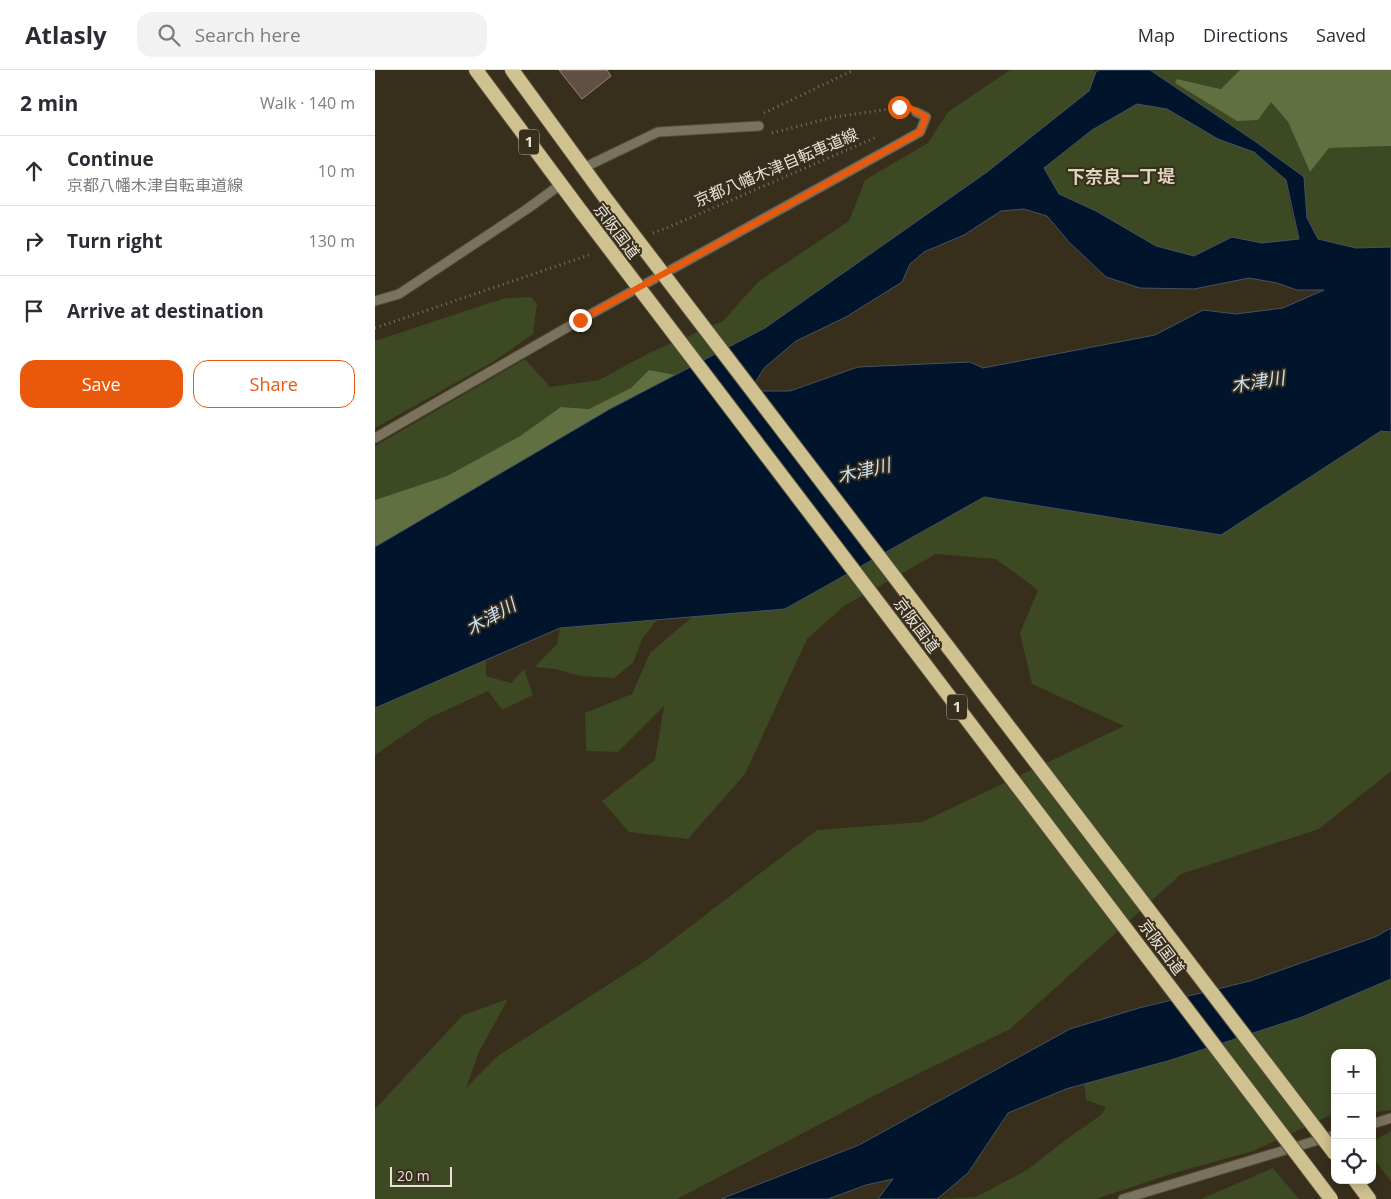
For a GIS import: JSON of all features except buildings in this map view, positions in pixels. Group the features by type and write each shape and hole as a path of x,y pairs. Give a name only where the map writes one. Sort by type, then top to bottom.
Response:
{"highway":[{"name":"京阪国道","path":"476,70 560,185 1331,1199"},
{"name":"京阪国道","path":"512,70 609,203 1331,1149"},
{"path":"1358,1184 1369,1199"}],"lane":[{"path":"375,438 580,320 920,132 926,117 916,112"},
{"path":"583,168 658,132 759,126"},
{"path":"375,301 399,294 560,185"},
{"path":"1376,1123 1391,1118"},
{"path":"1123,1199 1331,1136"}],"path":[{"path":"759,126 764,112 854,70"},
{"name":"京都八幡木津自転車道線","path":"759,126 766,134 834,117 899,107 907,106 916,112"},
{"name":"京都八幡木津自転車道線","path":"651,234 882,135"},
{"path":"375,328 596,252"}],"green space":[{"path":"1010,70 1092,70 1096,72 1089,91 987,172 765,328 676,375 649,370 631,388 589,409 561,407 520,436 447,476 375,500 375,446 525,359 550,387 599,380 649,353 723,321 758,282 849,221 865,180 928,143 948,112"},
{"path":"1150,70 1240,70 1222,89 1177,79 1175,83 1270,101 1288,122 1310,172 1329,148 1391,146 1391,247 1356,248 1318,239 1307,218 1303,177 1256,142"},
{"path":"1240,70 1391,70 1391,146 1329,148 1310,172 1288,122 1271,102 1258,120 1237,121 1175,83 1177,79 1221,89"},
{"path":"1137,104 1167,109 1218,139 1254,152 1286,180 1299,240 1262,243 1232,237 1194,257 1156,246 1096,211 1059,194 1044,168 1092,130"},
{"path":"531,297 537,304 533,334 493,362 375,428 375,341 505,298"},
{"path":"649,370 676,375 610,409 375,547 375,500 447,476 520,436 561,407 589,409 631,388"},
{"path":"1381,431 1391,432 1391,771 1319,829 1181,874 1010,1029 889,1088 677,1199 375,1199 375,1109 463,1015 508,999 479,1052 466,1088 499,1055 645,961 817,830 922,822 1124,726 1032,684 1020,633 1038,590 996,559 936,554 844,606 807,639 745,774 688,839 629,832 602,801 655,760 664,706 618,752 586,751 585,713 632,694 650,653 692,617 785,609 984,497 1221,535"},
{"path":"657,620 642,639 633,663 614,678 581,676 555,669 535,667 557,644 560,628"},
{"path":"486,660 486,676 511,683 524,669 533,695 502,710 488,691 429,718 375,755 375,708"},
{"path":"1391,979 1391,1110 1376,1112 1376,1049 1331,1049 1331,1115 1253,1151 1174,1173 1096,1199 937,1199 976,1197 1027,1170 1101,1115 1106,1107 1086,1100 1084,1083 1171,1060 1302,1017"},
{"path":"1391,1131 1391,1182 1376,1161 1376,1140"},
{"path":"1273,1168 1299,1199 1201,1199"}],"water":[{"name":"木津川","path":"1099,70 1150,70 1304,177 1307,218 1318,239 1356,248 1391,247 1391,432 1381,431 1221,535 984,497 785,609 560,628 375,708 375,547 610,409 765,328 987,172 1089,91 1096,72","holes":["1137,104 1167,109 1218,139 1254,152 1286,180 1299,239 1262,243 1232,237 1194,256 1156,246 1096,211 1059,194 1044,168 1092,130","1024,209 1047,216 1069,242 1106,277 1140,288 1194,289 1249,278 1277,283 1297,290 1324,290 1283,308 1236,314 1203,310 1155,335 983,368 970,362 858,367 790,391 750,391 764,368 796,341 846,317 902,282 910,264 924,252 964,235 1001,211"]},
{"path":"1391,928 1391,979 1302,1017 1171,1060 1066,1089 1008,1113 968,1173 937,1199 878,1199 893,1179 866,1185 828,1199 721,1199 859,1145 1070,1029 1139,1008 1250,981 1375,937"}],"district":[{"name":"下奈良一丁堤","path":"1121,177"}],"route":[{"path":"580,320 920,132 926,117 907,106 899,107"}]}
